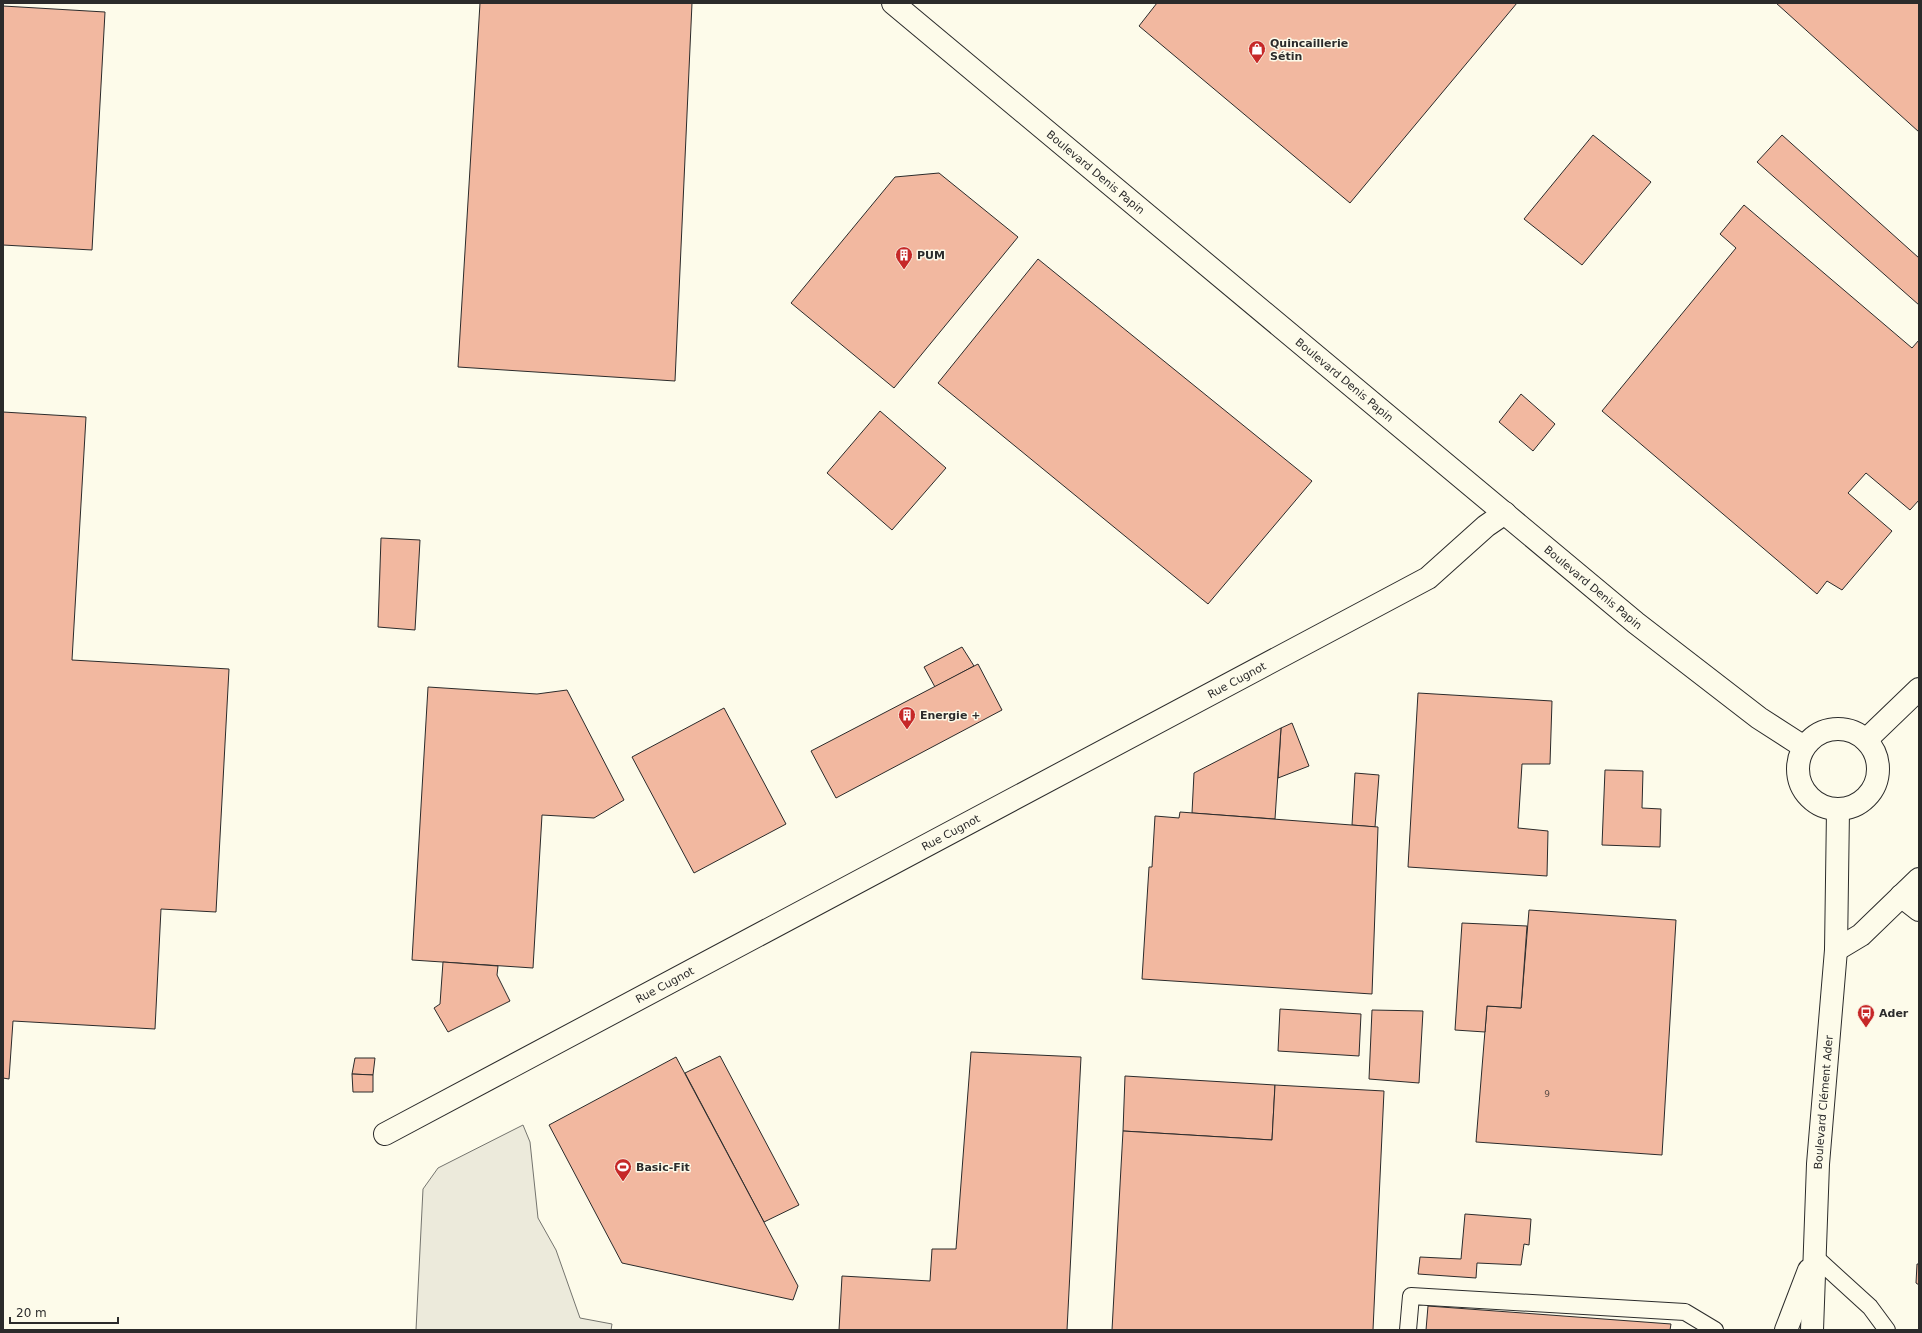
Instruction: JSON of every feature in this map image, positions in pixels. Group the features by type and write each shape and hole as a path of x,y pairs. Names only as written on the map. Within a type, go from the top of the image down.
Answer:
{"street":[{"name":"Boulevard Denis Papin","path":"893,3 1636,623 1759,718 1804,747"},
{"name":"Rue Cugnot","path":"385,1134 1428,578 1486,526 1505,513"},
{"path":"1866,740 1919,689"},
{"path":"1833,729 1845,729 1856,733 1866,740 1874,751 1878,764 1877,778 1872,791 1863,801 1851,807 1838,810 1826,808 1815,802 1806,793 1800,782 1798,771 1799,759 1804,747 1817,735 1833,729"},
{"name":"Boulevard Clément Ader","path":"1812,1330 1818,1164 1836,950 1838,810"},
{"path":"1836,950 1861,935 1919,879"},
{"path":"1901,896 1919,910"},
{"name":"Boulevard Clément Ader","path":"1786,1330 1814,1256"}],"lane":[{"path":"1814,1256 1870,1307 1887,1330"},
{"path":"1408,1330 1411,1296 1685,1312 1715,1330"}],"shaded area":[{"path":"523,1125 530,1142 538,1218 556,1250 580,1318 612,1324 611,1330 416,1330 423,1189 438,1168"}],"building":[{"path":"480,3 692,3 675,381 458,367"},
{"path":"1157,3 1517,3 1350,203 1139,26"},
{"path":"1776,3 1919,3 1919,132"},
{"path":"3,6 105,12 92,250 3,245"},
{"path":"1593,135 1651,182 1582,265 1524,219"},
{"path":"1782,135 1919,258 1919,305 1757,162"},
{"name":"PUM","path":"939,173 1018,237 894,388 791,303 895,177"},
{"path":"1744,205 1912,348 1919,340 1919,500 1910,510 1866,473 1848,493 1892,531 1842,590 1827,581 1817,594 1602,411 1736,248 1720,234"},
{"path":"1038,259 1312,481 1208,604 938,383"},
{"path":"1521,394 1555,424 1533,451 1499,422"},
{"path":"880,411 946,468 892,530 827,473"},
{"path":"3,412 86,417 72,660 229,669 216,912 161,909 155,1029 13,1021 9,1079 3,1078"},
{"path":"381,538 420,540 415,630 378,627"},
{"path":"962,647 974,666 935,687 924,667"},
{"name":"Energie +","path":"978,664 1002,710 836,798 811,751"},
{"path":"428,687 537,694 567,690 624,800 594,818 542,815 533,968 412,960"},
{"path":"1418,693 1552,701 1550,764 1522,764 1518,828 1548,831 1547,876 1408,867"},
{"path":"724,708 786,824 694,873 632,757"},
{"path":"1292,723 1309,766 1278,778 1281,728"},
{"path":"1281,728 1275,819 1192,813 1194,773"},
{"path":"1605,770 1643,771 1642,808 1661,809 1660,847 1602,845"},
{"path":"1355,773 1379,775 1375,827 1352,825"},
{"path":"1180,812 1378,827 1372,994 1142,979 1149,867 1152,867 1155,816 1179,818"},
{"path":"1529,910 1676,920 1662,1155 1476,1142 1487,1006 1521,1008"},
{"path":"1462,923 1527,926 1521,1008 1487,1006 1485,1032 1455,1030"},
{"path":"443,962 498,966 497,975 510,1001 448,1032 434,1008 440,1004"},
{"path":"1280,1009 1361,1014 1359,1056 1278,1051"},
{"path":"1372,1010 1423,1011 1419,1083 1369,1079"},
{"path":"971,1052 1081,1057 1067,1330 839,1330 842,1276 930,1281 932,1249 956,1249"},
{"path":"720,1056 799,1205 764,1222 685,1073"},
{"path":"676,1057 798,1286 793,1300 622,1263 549,1125"},
{"path":"355,1058 375,1058 373,1075 352,1074"},
{"path":"352,1074 373,1075 373,1092 353,1092"},
{"path":"1125,1076 1275,1085 1272,1140 1123,1131"},
{"path":"1275,1085 1384,1091 1373,1330 1112,1330 1123,1131 1272,1140"},
{"path":"1465,1214 1531,1219 1529,1245 1524,1244 1521,1265 1477,1263 1476,1278 1418,1274 1420,1257 1461,1259"},
{"path":"1917,1264 1919,1264 1919,1285 1916,1283"},
{"path":"1428,1306 1671,1324 1670,1330 1426,1330"}],"place":[{"name":"Quincaillerie Sétin","path":"1257,64"},
{"name":"PUM","path":"904,270"},
{"name":"Energie +","path":"907,730"},
{"name":"Ader","path":"1866,1028"},
{"name":"Basic-Fit","path":"623,1182"}]}
